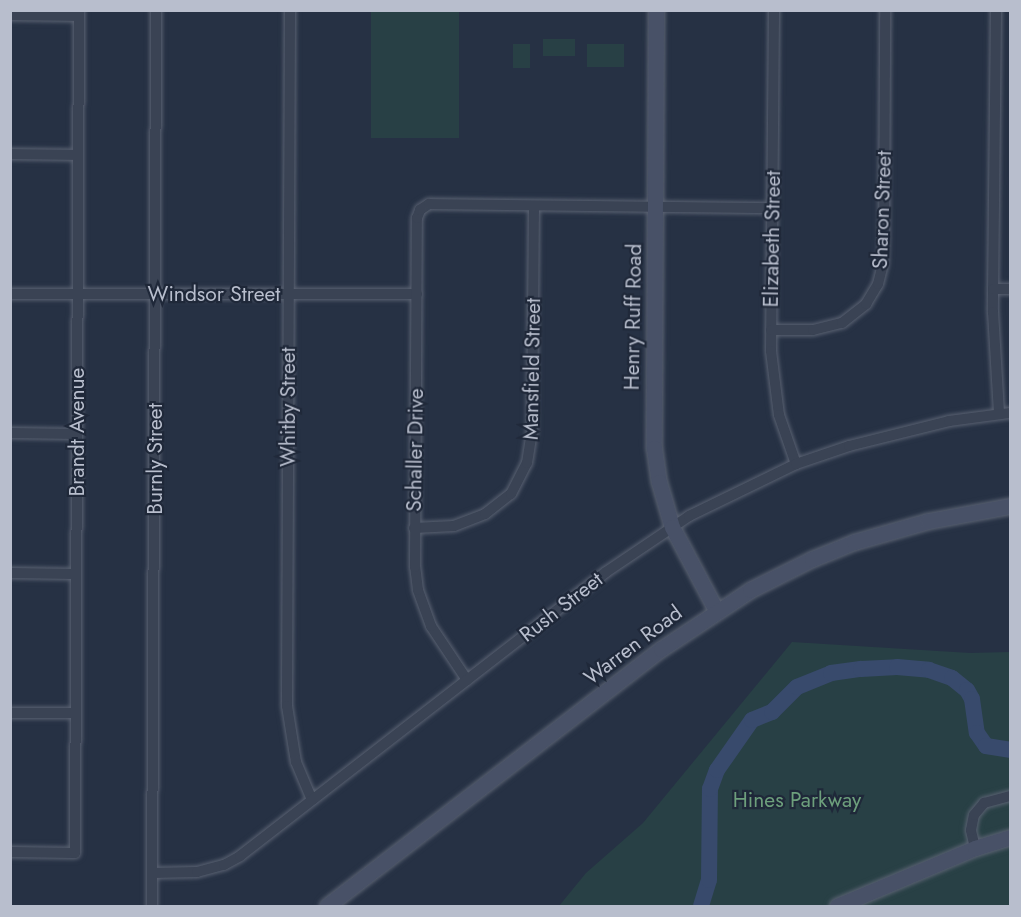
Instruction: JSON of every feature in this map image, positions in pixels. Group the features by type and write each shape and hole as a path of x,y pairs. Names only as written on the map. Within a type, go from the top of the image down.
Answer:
{"street":[{"name":"Burnly Street","path":"152,906 156,10"},
{"name":"Whitby Street","path":"290,10 287,706 296,762 312,800"},
{"name":"Henry Ruff Road","path":"656,10 656,206 652,425 659,482 672,526 716,610"},
{"name":"Elizabeth Street","path":"774,10 771,330 776,398 783,431 796,464"},
{"name":"Sharon Street","path":"771,330 813,330 842,322 866,304 878,284 883,264 884,239 885,10"},
{"path":"996,10 993,289 994,373 999,414"},
{"path":"10,15 79,13"},
{"name":"Brandt Avenue","path":"10,852 75,853 79,13"},
{"path":"10,154 78,155"},
{"name":"Schaller Drive","path":"467,680 439,641 424,609 415,567 417,218 422,208 429,204 534,206"},
{"path":"534,206 772,208"},
{"name":"Mansfield Street","path":"414,528 454,526 485,514 510,494 527,463 532,433 534,206"},
{"path":"993,289 1011,289"},
{"name":"Windsor Street","path":"10,294 417,294"},
{"name":"Rush Street","path":"152,873 197,872 224,865 312,800 606,572 672,526 706,507 796,464 901,431 1011,413"},
{"path":"10,433 77,434"},
{"name":"Warren Road","path":"327,906 661,648 716,610 774,576 854,542 928,521 1011,506"},
{"path":"10,573 76,574"},
{"path":"10,713 75,713"},
{"path":"975,848 971,830 974,815 984,803 1011,796"},
{"path":"837,906 975,848 1011,837"}],"green space":[{"path":"371,11 459,11 459,138 371,138"},
{"path":"543,39 575,39 575,56 543,56"},
{"path":"513,44 530,44 530,68 513,68"},
{"path":"587,44 624,44 624,67 587,67"},
{"name":"Hines Parkway","path":"792,642 970,653 1010,652 1010,906 559,906 586,873 643,823"}],"waterway":[{"path":"701,906 709,880 710,789 717,770 752,720 772,712 797,687 831,673 861,669 897,667 929,670 952,678 967,690 972,699 977,733 986,746 1010,750"}]}
